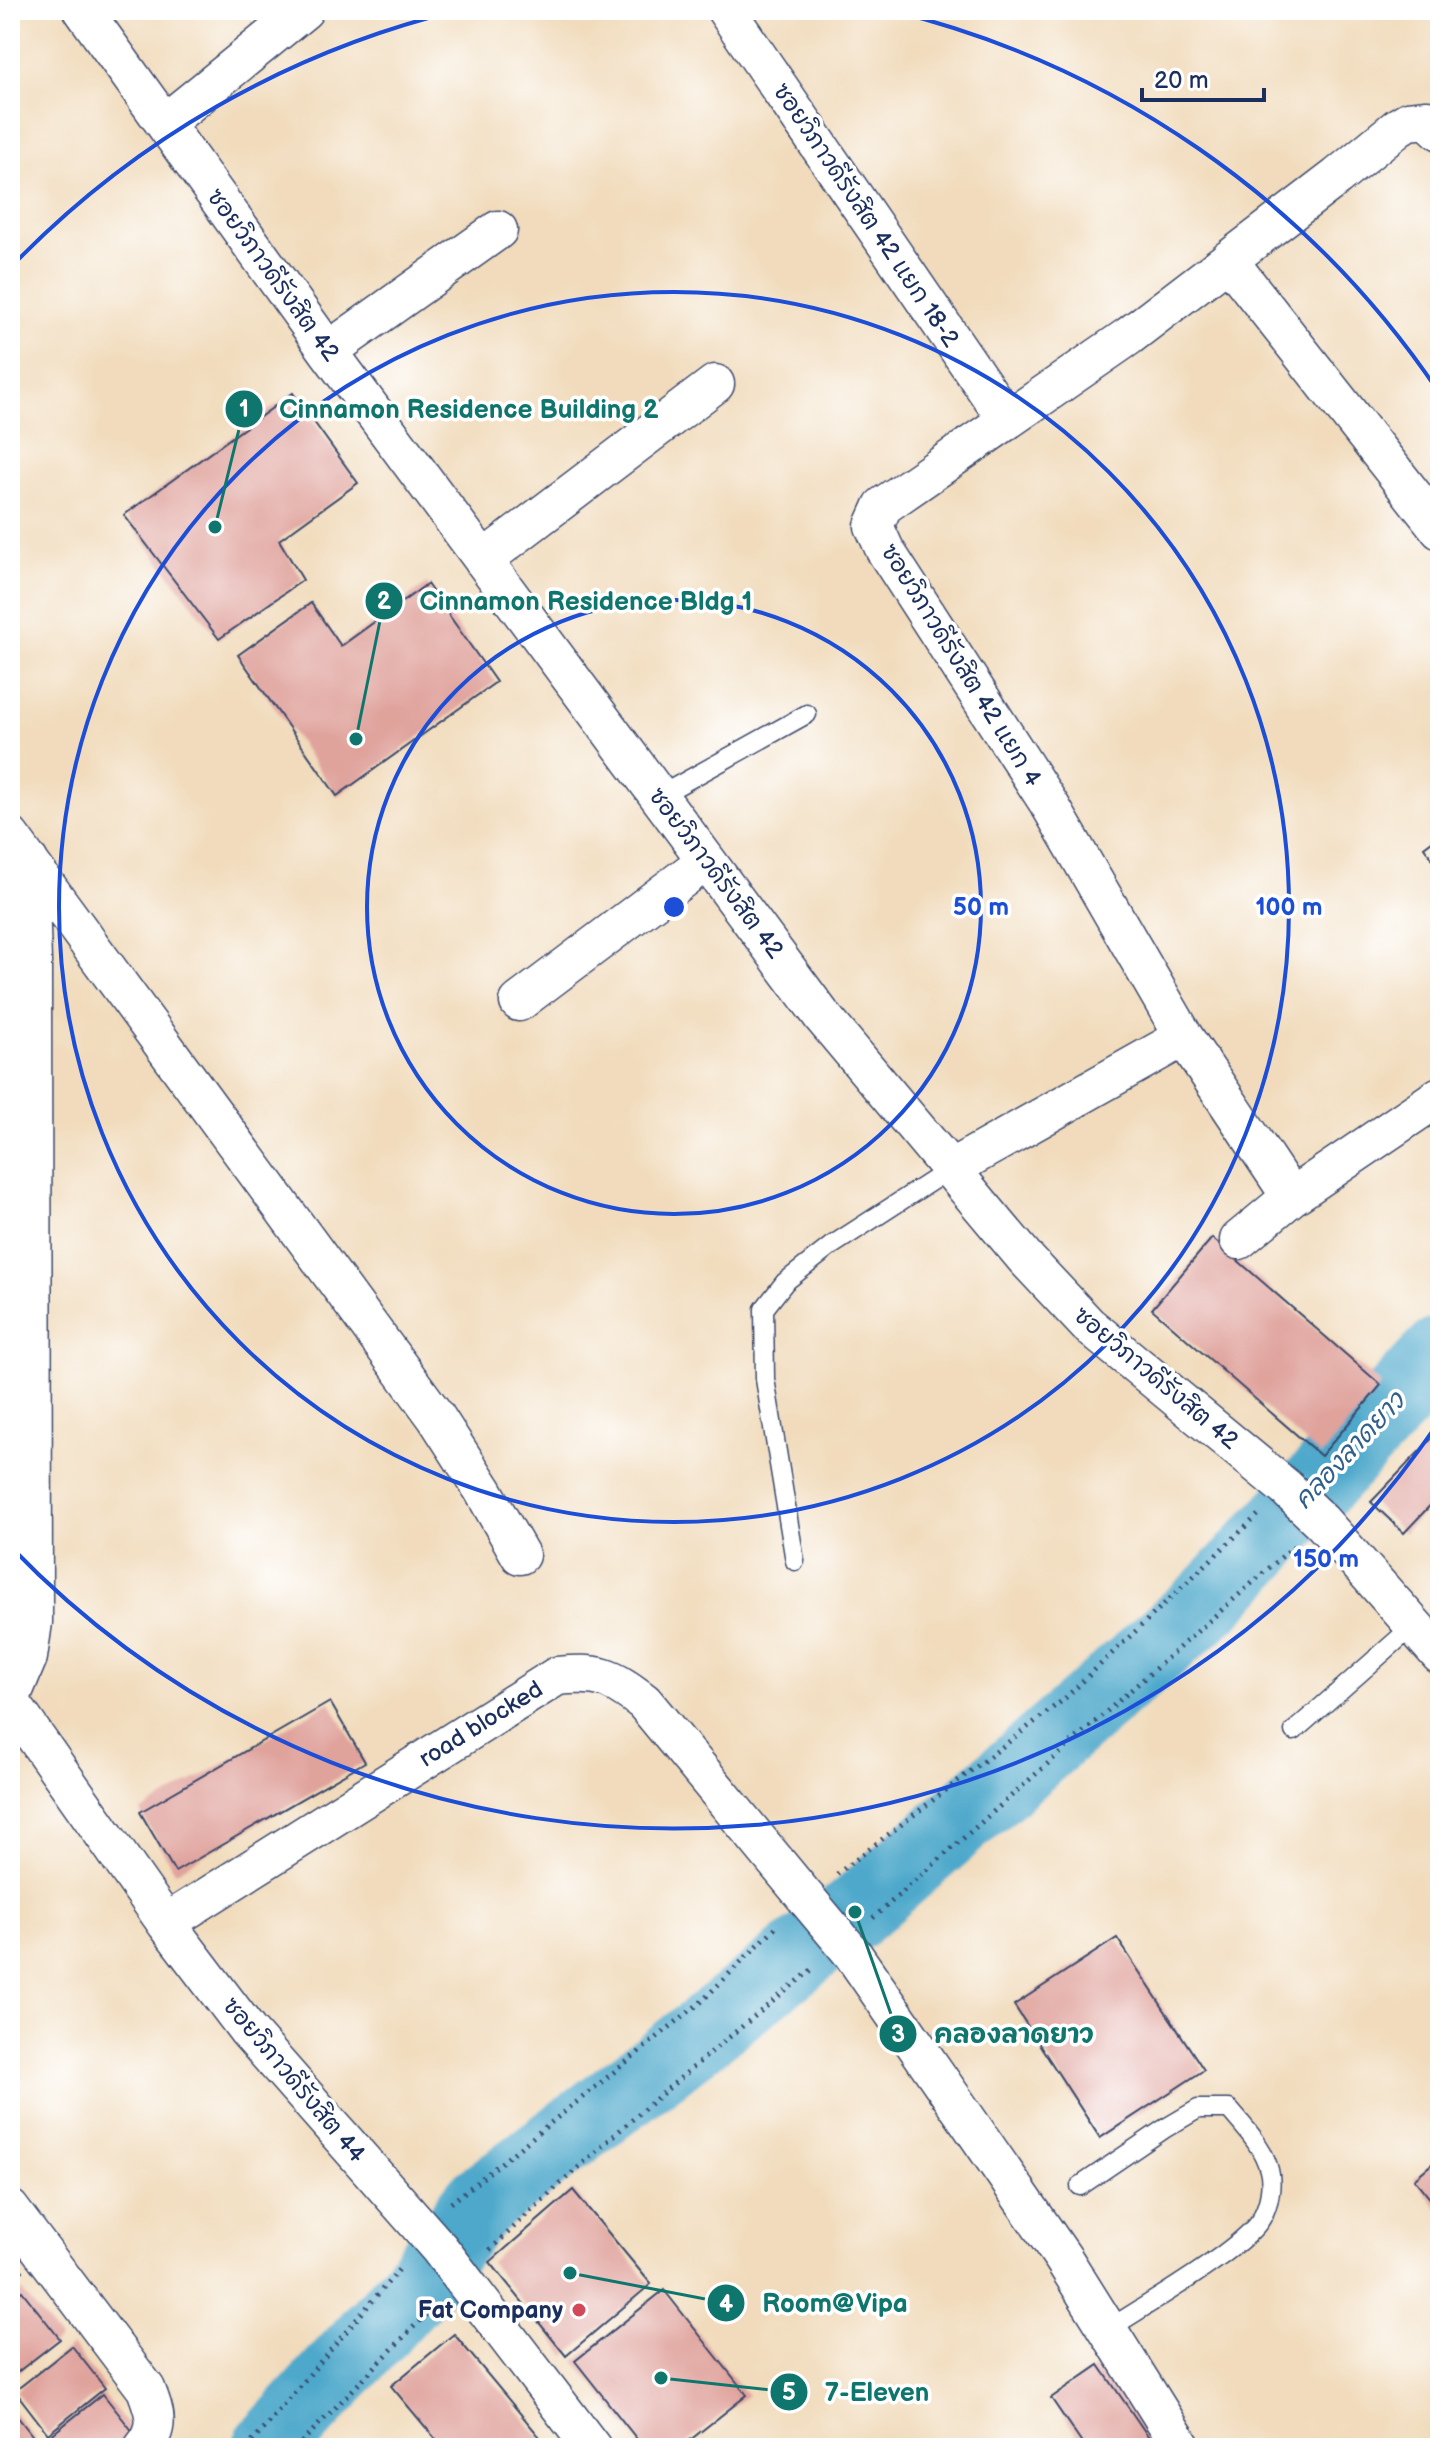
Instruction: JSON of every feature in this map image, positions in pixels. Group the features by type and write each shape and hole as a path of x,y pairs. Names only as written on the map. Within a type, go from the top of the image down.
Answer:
{"street":[{"name":"ซอยวิภาวดีรังสิต 42","path":"83,10 328,351 822,1016 1026,1259 1088,1325 1286,1488 1322,1522 1440,1655"},
{"path":"165,123 304,10"},
{"name":"ซอยวิภาวดีรังสิต 42 แยก 18-2","path":"726,10 1007,420"},
{"name":"ซอยวิภาวดีรังสิต 42 แยก 4","path":"1184,1037 1051,807 885,550 874,526 883,506 1129,336 1398,127 1429,125"},
{"path":"328,351 498,230"},
{"path":"1228,260 1440,530"},
{"path":"483,560 715,384"},
{"path":"19,848 436,1417 520,1555"},
{"path":"10,1701 28,1657 33,1622 32,962 19,848"},
{"path":"519,1002 706,861"},
{"path":"950,1169 1184,1037 1291,1197"},
{"path":"1239,1240 1291,1197 1440,1096"},
{"name":"road blocked","path":"166,1923 557,1676 589,1673 619,1683 644,1702 806,1898 850,1946 1109,2329 1182,2448"},
{"name":"ซอยวิภาวดีรังสิต 44","path":"10,1701 166,1923 248,2031 420,2226 592,2448"},
{"path":"10,2209 146,2389 156,2416 151,2439 143,2448"}],"lane":[{"path":"659,796 807,714"},
{"path":"795,1561 765,1379 764,1309 785,1282 831,1246 950,1169"},
{"path":"1294,1731 1413,1626"},
{"path":"1080,2186 1198,2109 1229,2109 1257,2142 1270,2171 1270,2197 1262,2219 1244,2239 1109,2329"}],"path":[{"path":"420,2226 701,2002 806,1898 1063,1700 1286,1488"},
{"path":"296,2448 459,2274 564,2177 691,2066 850,1946 1322,1522"},
{"path":"247,2448 401,2268"}],"building":[{"path":"293,393 358,483 279,540 303,580 219,639 124,515"},
{"path":"427,584 496,682 337,796 238,655 311,603 341,646"},
{"path":"1440,835 1440,870 1424,847"},
{"path":"1212,1238 1381,1385 1321,1456 1152,1309"},
{"path":"1440,1430 1440,1495 1404,1533 1371,1502"},
{"path":"330,1702 365,1762 175,1872 140,1812"},
{"path":"1117,1938 1204,2070 1100,2138 1014,2005"},
{"path":"1440,2157 1440,2211 1414,2179"},
{"path":"573,2190 651,2284 566,2356 490,2262"},
{"path":"10,2254 23,2271 10,2281"},
{"path":"664,2290 747,2395 680,2448 644,2448 575,2361"},
{"path":"22,2291 60,2339 10,2378 10,2300"},
{"path":"454,2334 549,2448 443,2448 391,2386"},
{"path":"72,2346 105,2388 48,2434 15,2391"},
{"path":"1099,2365 1150,2439 1137,2448 1085,2448 1051,2398"},
{"path":"103,2394 141,2442 134,2448 35,2448"},
{"path":"10,2407 35,2439 24,2448 10,2448"}],"waterway":[{"name":"คลองลาดยาว","path":"269,2448 411,2292 478,2204 667,2061 855,1912 1211,1600 1440,1354"}],"place":[{"name":"Cinnamon Residence Building 2","path":"215,527"},
{"name":"Cinnamon Residence Bldg 1","path":"356,739"},
{"name":"คลองลาดยาว","path":"855,1912"},
{"name":"Room@Vipa","path":"570,2273"},
{"name":"Fat Company","path":"579,2310"},
{"name":"7-Eleven","path":"661,2378"}]}
